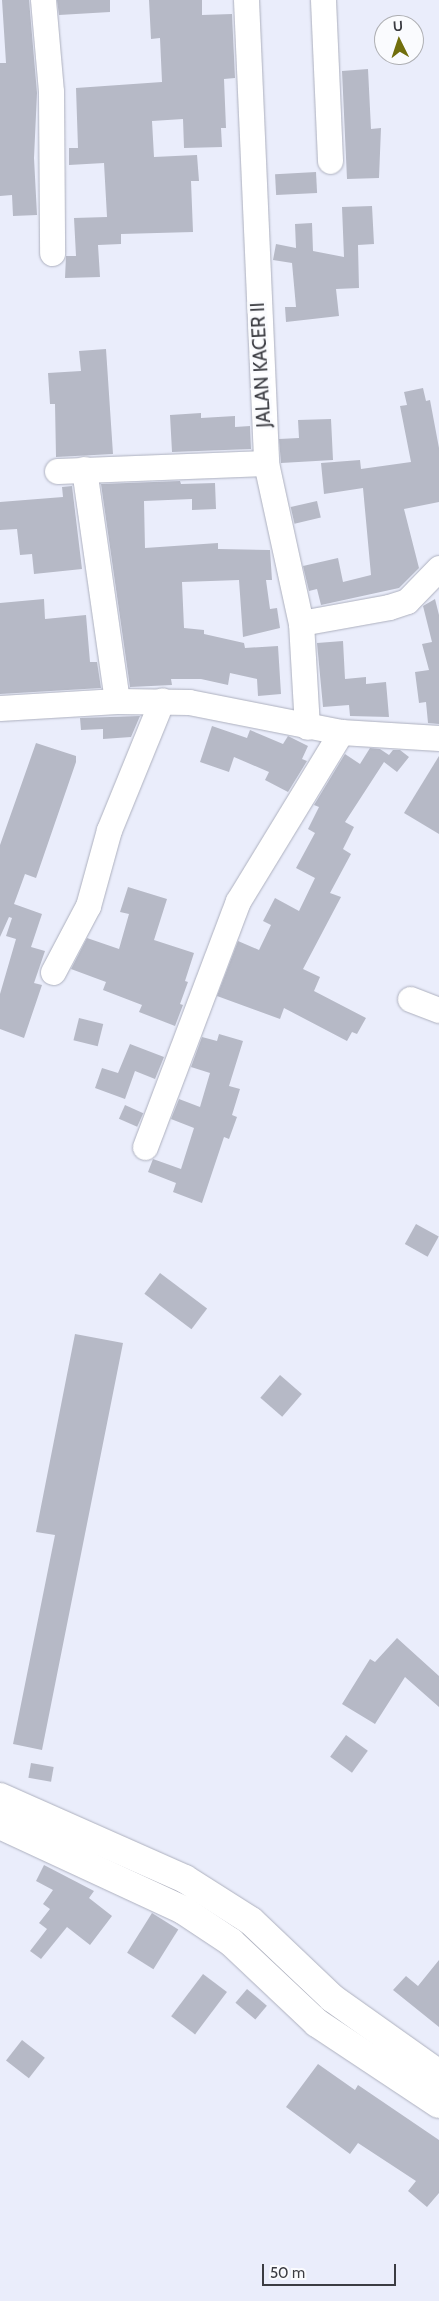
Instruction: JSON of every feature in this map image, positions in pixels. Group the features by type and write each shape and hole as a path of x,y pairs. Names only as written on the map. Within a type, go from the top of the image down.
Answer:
{"highway":[{"path":"0,1797 185,1880 251,1921 332,1998 439,2074"},
{"path":"0,1825 183,1910 231,1942 317,2023 439,2104"}],"street":[{"path":"43,0 52,131 52,253"},
{"name":"JALAN KACER II","path":"246,0 266,463 301,624 306,727"},
{"path":"323,0 330,161"},
{"path":"57,471 266,463"},
{"path":"84,469 117,701"},
{"path":"301,624 389,608 407,601 439,568"},
{"path":"53,972 88,906 109,830 162,700"},
{"path":"0,708 162,700 189,702 306,727 341,732 439,738"},
{"path":"145,1148 238,901 341,732"},
{"path":"410,999 439,1010"}],"building":[{"path":"2,0 29,0 37,93 34,158 37,215 13,216 12,195 0,196 0,63 6,63"},
{"path":"57,0 110,0 110,12 59,15"},
{"path":"149,0 202,0 202,15 232,14 235,78 224,79 226,128 221,128 222,147 184,148 183,119 152,121 154,157 197,155 199,181 191,181 193,232 121,234 121,244 98,245 100,277 65,278 66,256 76,256 74,218 107,217 104,163 69,165 69,148 78,148 76,88 162,82 160,38 151,39"},
{"path":"368,69 371,129 381,128 379,178 347,179 342,71"},
{"path":"316,172 317,193 276,195 275,174"},
{"path":"372,206 374,244 358,245 359,288 336,289 339,316 286,322 285,307 296,307 292,263 273,260 276,244 296,248 295,224 312,223 313,251 344,257 342,207"},
{"path":"106,349 113,454 56,457 55,404 50,404 48,373 81,371 79,351"},
{"path":"423,388 426,401 430,400 439,448 439,502 404,509 419,568 399,588 321,605 317,589 309,591 303,566 338,558 343,582 371,575 363,488 324,494 321,463 360,460 361,469 411,462 400,406 407,405 404,392"},
{"path":"201,413 201,418 235,416 235,427 250,426 251,449 172,452 170,415"},
{"path":"331,419 333,460 281,463 279,439 299,438 298,420"},
{"path":"180,481 181,484 215,483 216,509 192,510 192,499 144,501 145,548 218,543 218,549 270,550 272,580 266,580 270,609 277,608 280,628 243,637 239,580 182,582 184,628 204,630 204,634 244,643 245,648 278,646 281,694 258,696 257,679 230,673 228,685 201,679 171,679 172,685 130,687 101,484"},
{"path":"72,486 82,569 34,574 32,554 20,555 17,529 0,530 0,502 63,497 62,487"},
{"path":"317,501 321,518 295,524 291,507"},
{"path":"44,599 45,619 86,615 90,662 97,662 101,688 0,694 0,603"},
{"path":"435,599 439,615 439,724 428,723 426,702 419,703 415,672 429,670 422,644 432,642 423,606"},
{"path":"343,641 345,679 366,677 366,684 386,682 389,717 350,716 349,705 323,707 317,643"},
{"path":"140,716 131,737 103,739 103,729 81,730 80,718"},
{"path":"212,726 247,738 250,730 283,744 288,736 308,746 302,759 307,761 288,792 265,780 269,772 234,757 229,772 200,762"},
{"path":"36,743 76,756 76,762 36,878 25,874 14,904 42,914 31,947 45,951 34,983 42,985 24,1038 0,1029 0,994 16,939 6,936 12,918 9,917 0,937 0,845"},
{"path":"370,748 380,749 389,755 393,750 400,750 409,757 397,772 384,762 345,822 354,827 343,849 351,854 330,893 341,897 303,969 320,977 314,991 366,1018 357,1034 352,1032 347,1041 284,1008 280,1019 217,996 238,941 259,950 271,925 263,921 275,898 299,911 315,878 296,868 315,833 308,829 319,807 314,805 345,754 360,764"},
{"path":"439,756 439,834 404,813"},
{"path":"128,887 167,899 154,940 194,953 185,981 188,982 180,1004 183,1005 175,1026 139,1012 142,1005 103,990 106,982 71,969 87,938 119,949 129,914 120,912"},
{"path":"79,1018 103,1024 98,1046 73,1040"},
{"path":"219,1034 243,1041 229,1086 240,1089 232,1115 237,1117 229,1139 224,1137 202,1203 173,1192 176,1183 148,1172 153,1159 181,1169 194,1128 171,1119 179,1099 200,1107 210,1073 191,1067 202,1037 217,1041"},
{"path":"130,1044 164,1057 155,1079 135,1071 125,1099 95,1088 102,1068 118,1073"},
{"path":"125,1105 143,1113 137,1127 119,1119"},
{"path":"416,1224 439,1237 428,1257 405,1244"},
{"path":"160,1273 207,1309 191,1329 144,1294"},
{"path":"75,1334 123,1343 42,1750 13,1744 55,1535 36,1532"},
{"path":"280,1375 302,1394 282,1417 260,1398"},
{"path":"397,1638 439,1676 439,1707 405,1677 375,1724 342,1704 370,1659 375,1662"},
{"path":"346,1735 368,1751 352,1773 330,1757"},
{"path":"31,1763 54,1767 51,1782 28,1778"},
{"path":"44,1865 94,1891 89,1898 112,1916 90,1945 67,1927 41,1959 30,1951 47,1929 39,1923 50,1909 43,1904 53,1890 36,1881"},
{"path":"152,1913 178,1929 153,1969 127,1953"},
{"path":"439,1960 439,2027 393,1990 406,1976 418,1986"},
{"path":"203,1974 227,1992 195,2034 171,2016"},
{"path":"247,1989 267,2006 255,2020 235,2003"},
{"path":"22,2040 45,2058 29,2078 6,2060"},
{"path":"318,2064 355,2090 358,2085 439,2140 439,2193 427,2207 408,2191 416,2181 358,2143 350,2154 286,2107"}]}
